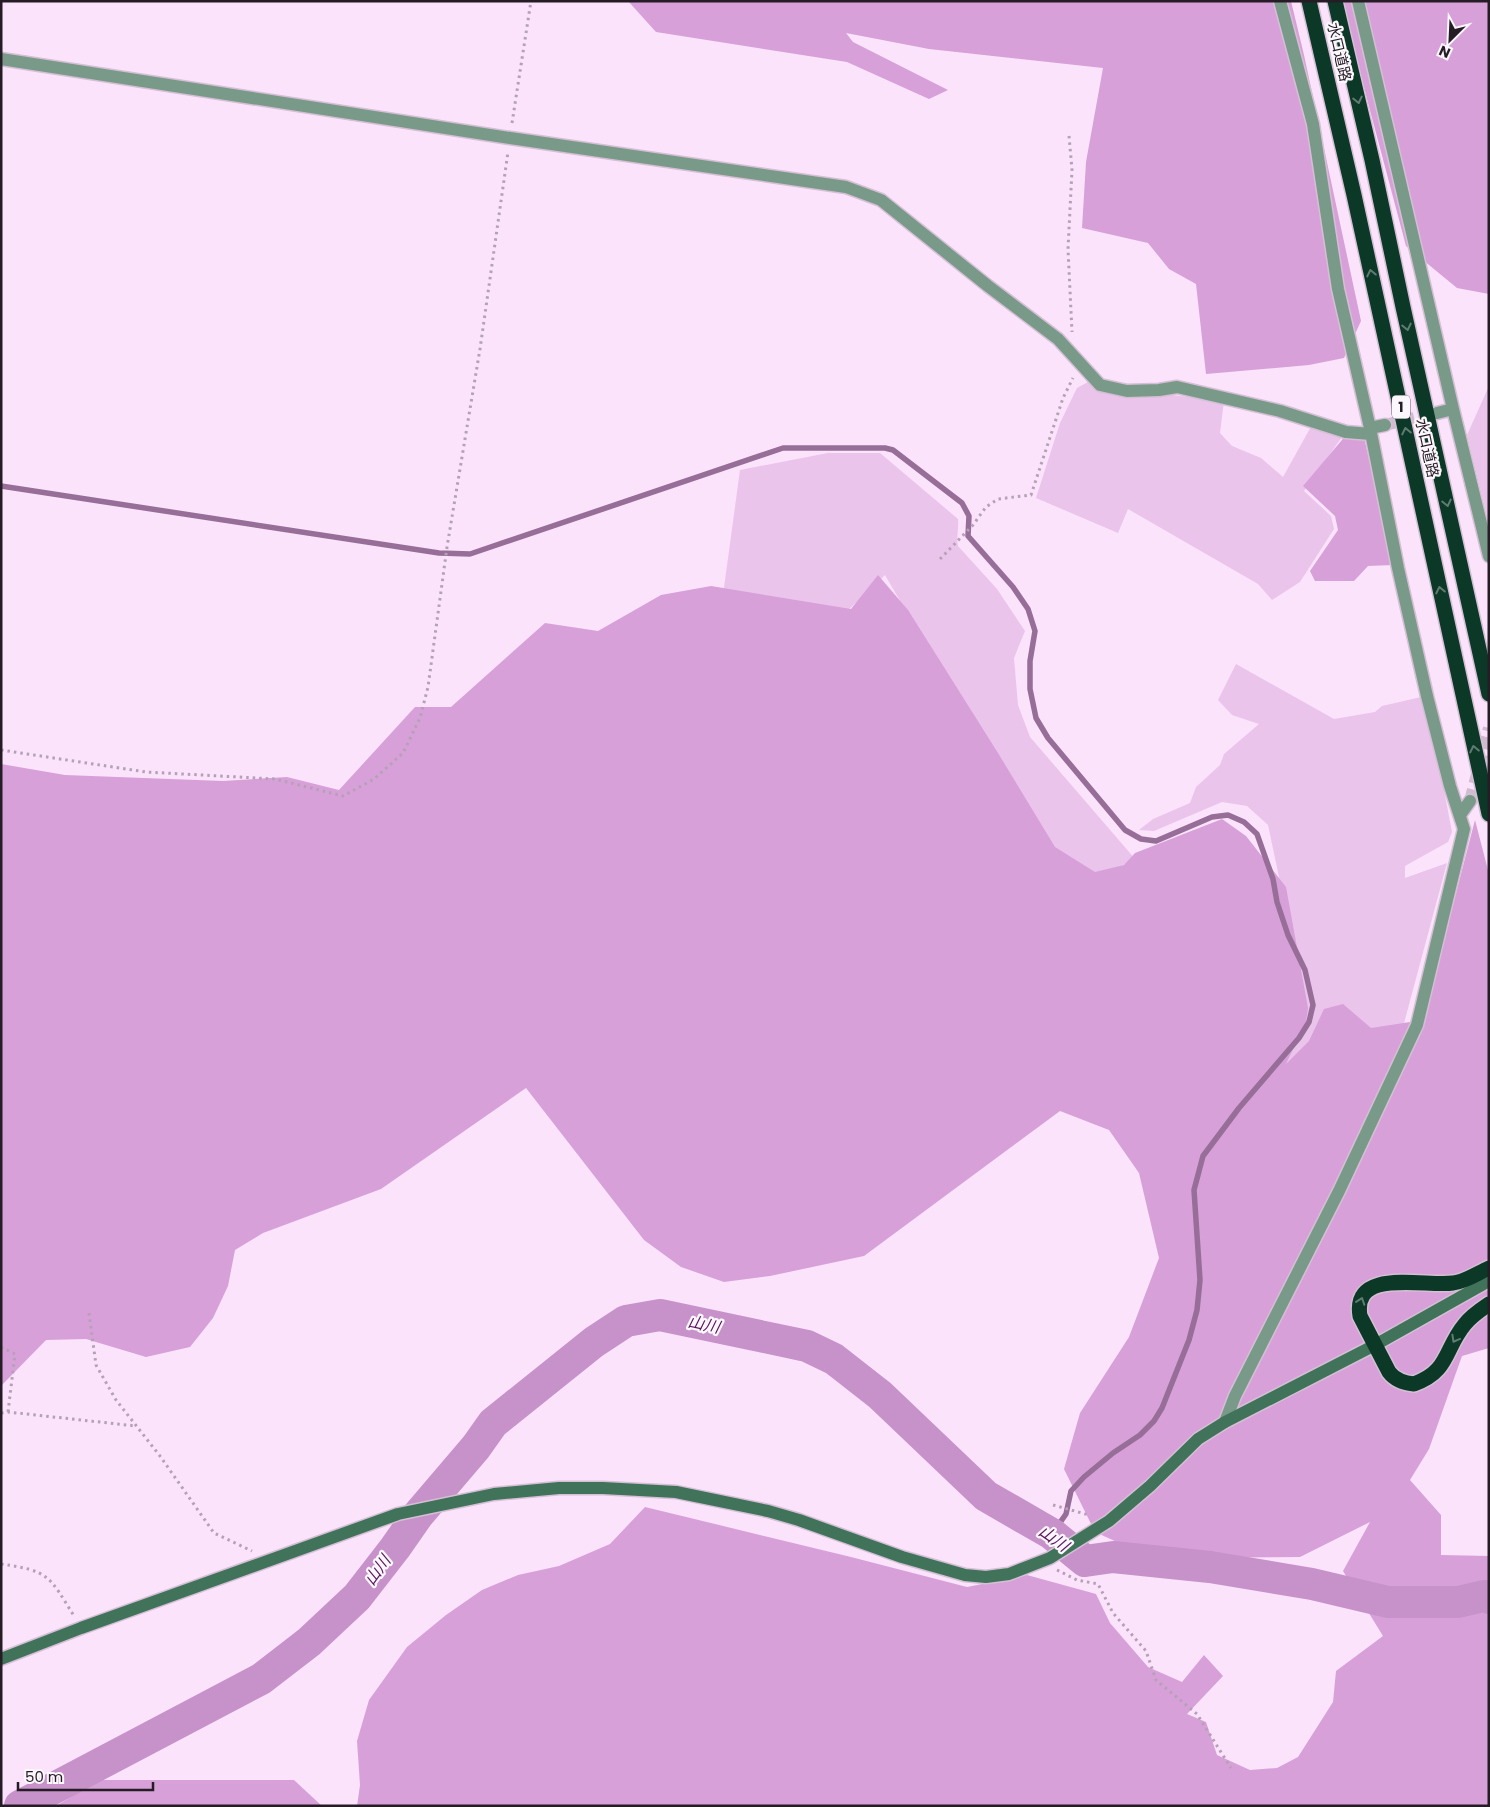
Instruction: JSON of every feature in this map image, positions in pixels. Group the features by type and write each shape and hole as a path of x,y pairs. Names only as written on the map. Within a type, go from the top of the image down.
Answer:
{"highway":[{"name":"水口道路","path":"1309,1 1354,195 1489,814"},
{"name":"水口道路","path":"1335,1 1372,160 1489,694"},
{"path":"1489,1268 1456,1283 1388,1283 1367,1289 1361,1297 1358,1306 1360,1316 1393,1378 1408,1384 1414,1384 1436,1372 1443,1364 1465,1323 1489,1304"}],"street":[{"path":"1225,1422 1235,1396 1339,1191 1417,1024 1464,829 1450,786 1427,696 1398,568 1371,431 1338,290 1312,124 1280,1"},
{"path":"1358,1 1452,409 1489,556"},
{"path":"1,58 510,138 846,187 881,200 1058,340 1100,384 1127,391 1159,390 1177,387 1280,411 1346,432 1371,431 1385,424"},
{"path":"1438,413 1452,409"},
{"path":"1460,815 1470,801"},
{"path":"1,1659 81,1628 398,1514 494,1494 559,1488 603,1488 676,1492 784,1515 912,1560 965,1575 986,1577 1009,1574 1047,1559 1082,1540 1109,1521 1143,1492 1198,1439 1225,1422 1375,1345 1489,1281"}],"path":[{"path":"1,750 146,772 275,779 343,796 374,779 403,753 420,718 430,678 446,560 446,547 480,349 531,1"},
{"path":"940,559 958,542 986,507 998,499 1030,495 1063,398 1074,376 1077,359 1072,335 1068,249 1072,170 1069,136"},
{"path":"88,1313 96,1365 116,1400 160,1456 214,1533 230,1542 274,1559"},
{"path":"1,1347 16,1354 8,1412"},
{"path":"1,1413 8,1412 137,1426"},
{"path":"1053,1505 1081,1513"},
{"path":"1047,1559 1056,1570 1077,1580 1098,1584 1113,1613 1146,1651 1156,1680 1197,1714 1231,1768"},
{"path":"1,1564 27,1568 42,1573 53,1582 81,1628"}],"shaded area":[{"path":"628,1 1291,1 1361,321 1344,358 1309,365 1206,374 1196,284 1169,269 1148,243 1082,228 1086,162 1103,68 929,49 846,33 853,42 948,90 929,99 847,62 656,32"},
{"path":"1341,1 1489,1 1489,294 1457,288 1406,246"},
{"path":"1088,382 1122,395 1172,395 1224,401 1220,433 1232,446 1261,458 1283,477 1313,423 1344,434 1304,491 1331,516 1334,529 1300,582 1272,600 1258,584 1128,509 1118,533 1036,498 1060,423 1077,388"},
{"path":"1489,386 1489,524 1467,435"},
{"path":"1347,434 1364,437 1393,565 1368,566 1354,581 1315,581 1310,571 1338,530 1335,516 1303,486"},
{"path":"828,453 880,453 958,519 958,546 997,589 1025,631 1014,658 1018,705 1030,737 1136,860 1093,877 1052,853 993,760 885,575 843,615 723,595 740,470"},
{"path":"878,575 908,610 1055,847 1095,872 1124,865 1135,853 1222,819 1246,836 1286,887 1308,1008 1306,1022 1286,1064 1309,1041 1324,1009 1343,1004 1371,1028 1423,1020 1475,820 1489,874 1489,1348 1462,1356 1429,1449 1410,1480 1441,1515 1441,1555 1489,1556 1489,1806 357,1806 360,1785 357,1741 369,1700 407,1647 446,1615 482,1590 518,1575 559,1566 610,1544 645,1507 967,1587 1027,1575 1096,1594 1110,1623 1148,1667 1182,1682 1204,1655 1223,1676 1187,1714 1206,1722 1217,1755 1250,1770 1277,1768 1298,1757 1333,1702 1336,1671 1383,1636 1343,1571 1370,1522 1300,1557 1152,1558 1095,1532 1064,1469 1080,1413 1129,1337 1159,1258 1139,1173 1109,1130 1060,1111 864,1256 770,1276 724,1282 681,1267 644,1240 526,1088 381,1189 263,1233 235,1250 228,1286 213,1318 190,1347 146,1357 86,1339 46,1340 1,1386 1,764 65,775 223,781 287,777 339,790 415,707 451,707 545,623 598,631 661,595 711,586 851,609"},
{"path":"1236,664 1334,719 1375,712 1382,706 1421,697 1429,711 1452,832 1448,842 1405,866 1405,878 1447,863 1403,1027 1313,1042 1283,1069 1289,924 1268,825 1247,806 1222,802 1154,831 1139,830 1153,819 1190,803 1196,787 1220,765 1224,754 1259,724 1232,715 1218,700"},
{"path":"99,1780 294,1780 322,1806 56,1806"}],"waterway":[{"path":"1,486 439,553 470,554 783,448 885,448 893,450 962,503 969,516 968,536 1013,587 1028,609 1035,631 1030,661 1030,689 1036,718 1048,738 1125,830 1141,839 1156,841 1212,817 1228,815 1244,822 1257,834 1273,879 1277,902 1288,935 1305,970 1313,1005 1309,1022 1299,1038 1239,1108 1203,1156 1194,1190 1200,1280 1197,1310 1189,1340 1162,1408 1154,1421 1140,1435 1113,1453 1084,1477 1071,1491 1066,1514 1052,1534"},
{"name":"山川","path":"20,1806 261,1679 309,1642 357,1597 418,1515 476,1447 493,1423 594,1342 626,1321 660,1315 807,1346 834,1359 880,1395 986,1496 1052,1534 1085,1561 1113,1557 1210,1567 1312,1584 1388,1602 1458,1602 1484,1596 1489,1598"}],"tunnel":[{"path":"1385,425 1435,413"},
{"path":"1470,801 1489,728"}]}
